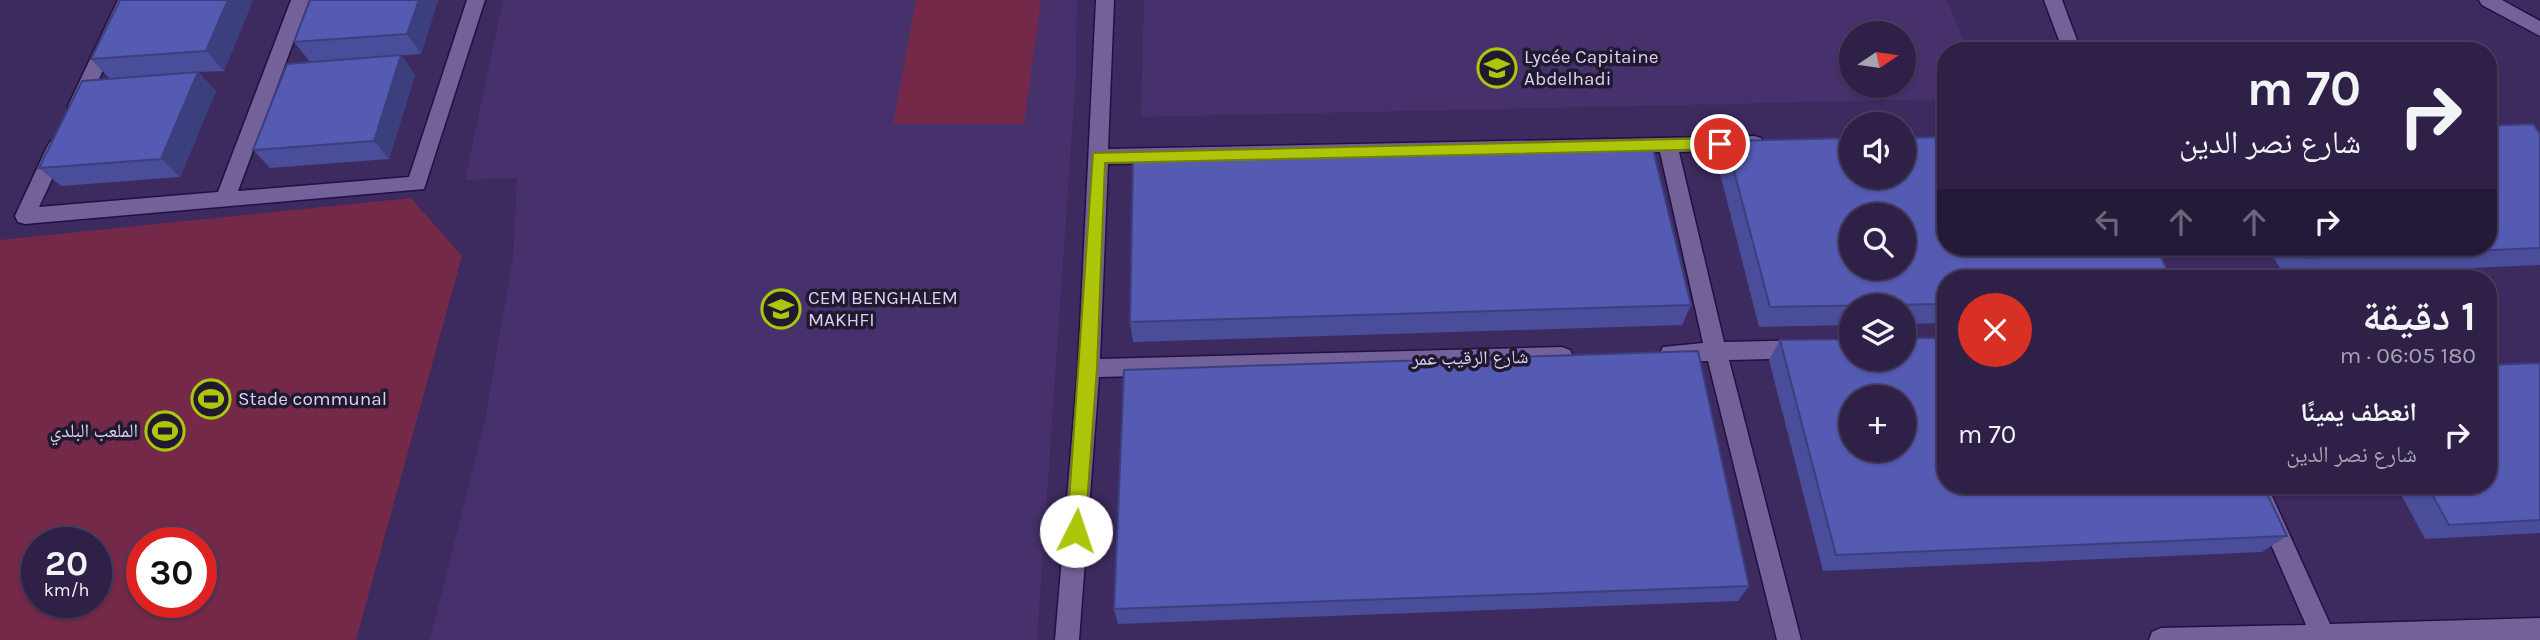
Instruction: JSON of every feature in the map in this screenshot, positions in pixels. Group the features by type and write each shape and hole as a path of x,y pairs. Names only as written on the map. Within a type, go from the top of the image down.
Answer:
{"street":[{"path":"127,0 25,216 417,184 476,0"},
{"path":"225,200 300,0"},
{"path":"1067,640 1088,368 1105,0"},
{"path":"2053,0 2069,42"},
{"path":"2488,0 2540,29"},
{"path":"1098,157 1773,142"},
{"path":"1668,145 1716,352 1789,640"},
{"path":"1646,354 1839,348"},
{"name":"شارع الرقيب عمر","path":"1088,368 1577,355"},
{"path":"2260,494 2324,637"},
{"path":"2161,640 2540,630"}],"shaded area":[{"name":"CEM BENGHALEM MAKHFI","path":"503,0 1077,0 1076,74 1037,640 430,640 484,425 513,258 517,178 465,180"},
{"path":"916,0 1041,0 1024,124 893,124"},
{"name":"Lycée Capitaine Abdelhadi","path":"1144,0 1947,0 1964,42 1937,42 1937,99 1141,117"},
{"name":"Stade communal","path":"411,198 462,256 356,640 0,640 0,240"}],"building":[{"path":"120,0 228,0 206,51 91,59"},
{"path":"310,0 419,0 407,34 294,42"},
{"path":"401,55 374,141 253,150 287,64"},
{"path":"198,72 161,159 39,168 82,81"},
{"path":"2533,124 2540,134 2540,248 2497,250 2497,126"},
{"path":"1937,137 1937,256 2160,256 2167,270 1937,270 1937,304 1916,305 1916,294 1839,294 1839,306 1770,307 1726,141 1839,138 1839,189 1916,189 1916,138"},
{"path":"1652,145 1691,305 1130,322 1133,160"},
{"path":"2302,256 2350,256 2303,258"},
{"path":"1916,338 1937,338 1937,494 2267,494 2287,536 1836,555 1780,340 1839,339 1839,371 1916,371"},
{"path":"1698,351 1749,586 1114,609 1124,370"},
{"path":"2540,363 2540,520 2449,525 2432,494 2497,494 2497,365"}],"place":[{"name":"Lycée Capitaine Abdelhadi","path":"1497,68"},
{"name":"CEM BENGHALEM MAKHFI","path":"781,309"},
{"name":"Stade communal","path":"211,399"},
{"name":"الملعب البلدي","path":"165,431"}],"route":[{"path":"1076,531 1088,368 1098,157 1720,144"}]}
